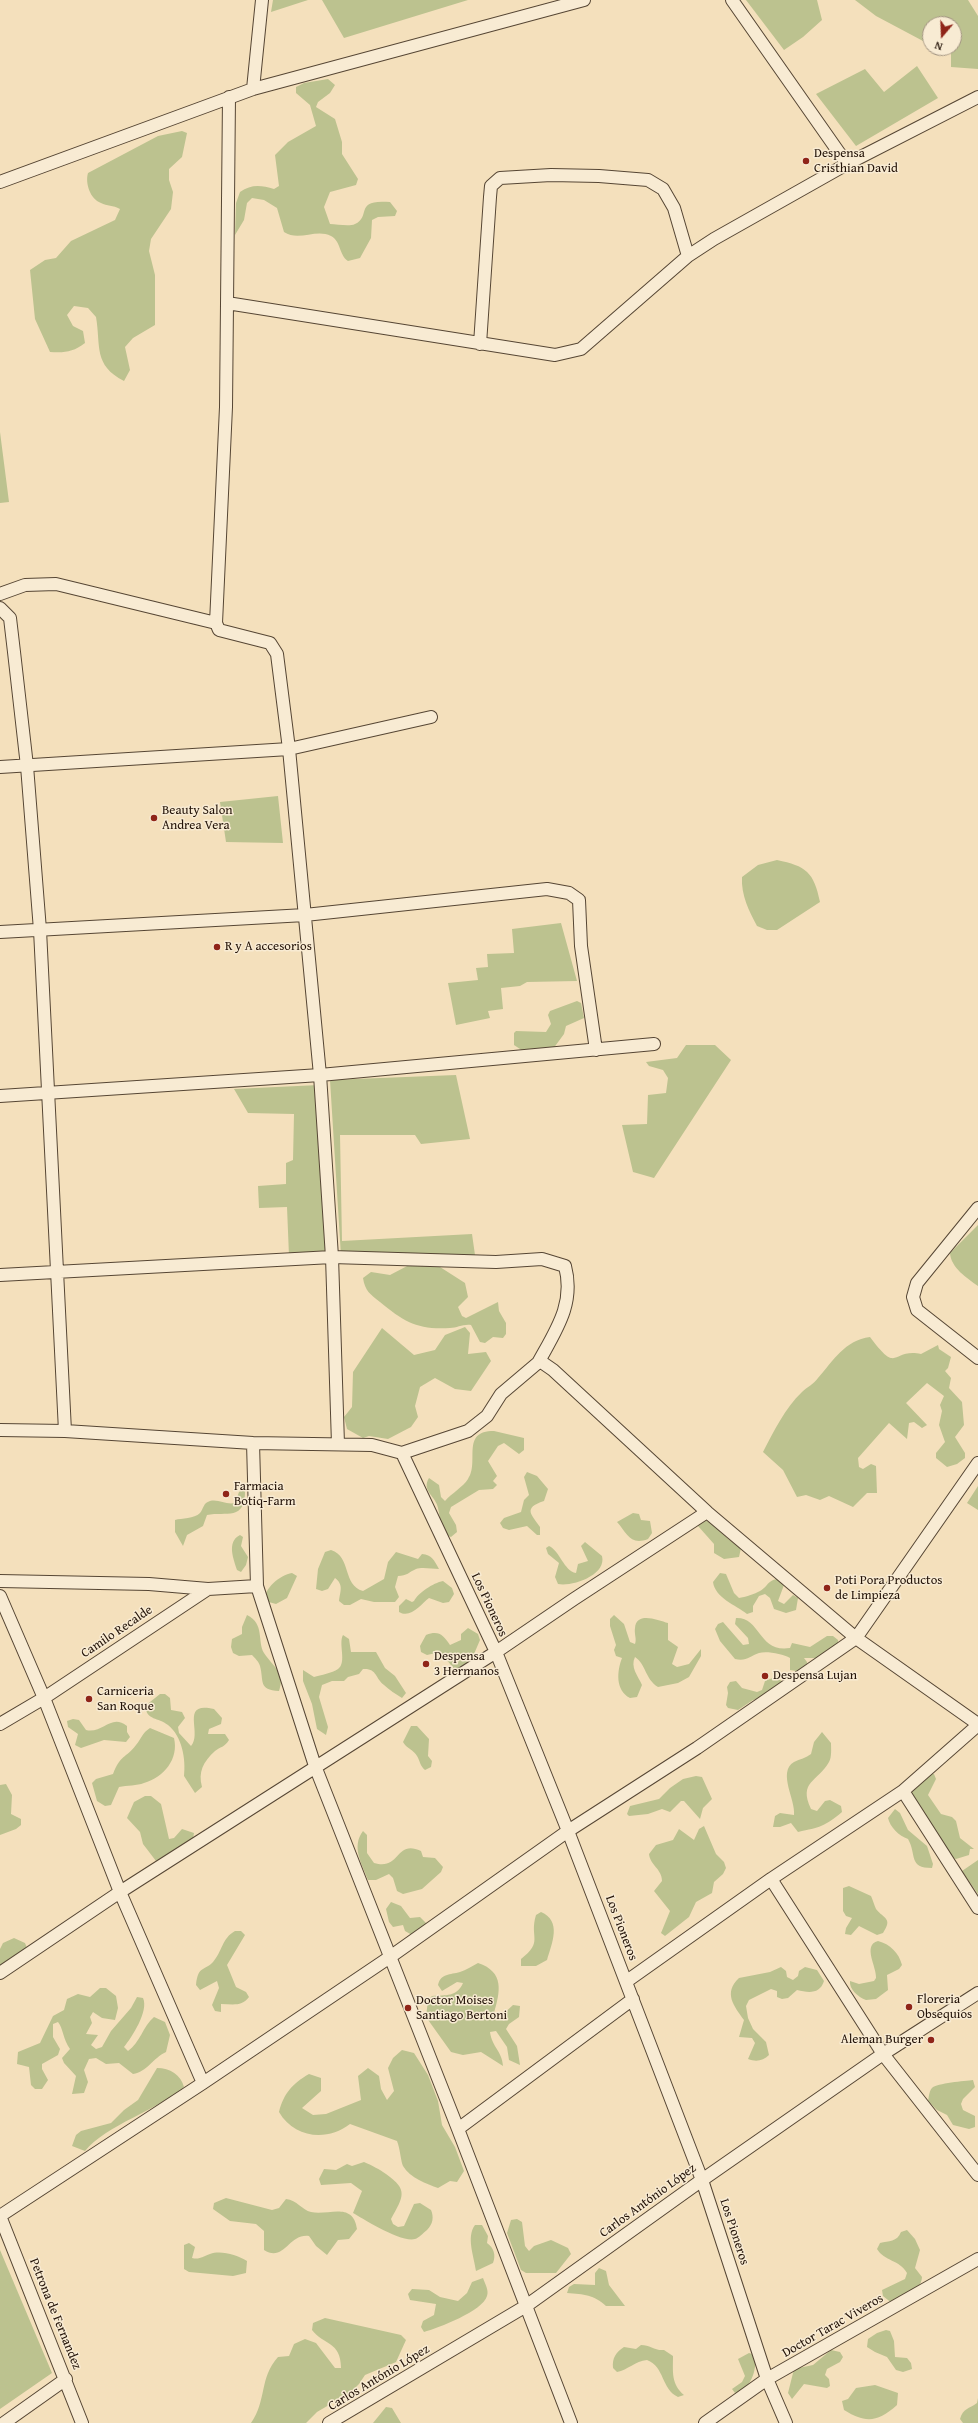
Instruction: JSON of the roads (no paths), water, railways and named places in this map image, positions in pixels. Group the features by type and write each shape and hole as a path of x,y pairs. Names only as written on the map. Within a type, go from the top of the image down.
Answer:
{"street":[{"path":"253,89 262,0"},
{"path":"0,182 253,89 584,0"},
{"path":"732,0 847,164"},
{"path":"229,97 226,407 216,623 219,630 227,634 270,643 277,654 289,749 320,1075 332,1257 338,1444"},
{"path":"227,303 555,355 581,349 688,256 847,164 978,97"},
{"path":"480,344 491,186 500,178 551,175 600,176 648,180 663,189 674,208 688,256"},
{"path":"0,594 25,585 56,584 216,623"},
{"path":"0,608 10,618 27,766 40,930 50,1092 65,1432"},
{"path":"0,768 289,749 431,717"},
{"path":"0,932 305,915 547,889 569,893 579,900 581,946 596,1050"},
{"path":"0,1096 320,1075 654,1044"},
{"path":"978,1208 916,1283 914,1297 918,1310 978,1358"},
{"path":"0,1275 57,1274 332,1257 496,1262 542,1259 565,1266 570,1283 568,1298 557,1327 538,1363 501,1394 487,1416 468,1431 402,1454 372,1445 253,1443 65,1432 0,1430"},
{"path":"538,1363 540,1361 553,1370 707,1512 856,1638 978,1725 903,1791 771,1879 627,1981"},
{"path":"253,1443 257,1586 315,1766 458,2129 571,2423"},
{"name":"Los Pioneros","path":"402,1454 496,1652 568,1831 627,1981 702,2180 767,2379 786,2423"},
{"path":"0,2216 203,2083 390,1957 568,1831 697,1748 856,1638 978,1463"},
{"path":"0,1973 120,1892 315,1766 496,1652 707,1512"},
{"path":"0,1581 149,1584 208,1589 257,1586"},
{"name":"Camilo Recalde","path":"0,1724 44,1698 208,1589"},
{"path":"0,1596 44,1698 120,1892 203,2083"},
{"path":"903,1791 978,1908"},
{"path":"771,1879 883,2054 978,2175"},
{"name":"Carlos António López","path":"330,2423 526,2306 702,2180 883,2054 978,1993"},
{"path":"458,2129 633,1999"},
{"name":"Petrona de Fernandez","path":"0,2216 66,2379 82,2423"},
{"name":"Doctor Tarac Viveros","path":"705,2423 767,2379 978,2259"},
{"path":"4,2423 66,2379"}],"place":[{"name":"Despensa Cristhian David","path":"806,161"},
{"name":"Beauty Salon Andrea Vera","path":"154,818"},
{"name":"R y A accesorios","path":"217,947"},
{"name":"Farmacia Botiq-Farm","path":"226,1494"},
{"name":"Poti Pora Productos de Limpieza","path":"827,1588"},
{"name":"Despensa 3 Hermanos","path":"426,1664"},
{"name":"Despensa Lujan","path":"765,1676"},
{"name":"Carniceria San Roque","path":"89,1699"},
{"name":"Floreria Obsequios","path":"909,2007"},
{"name":"Doctor Moises Santiago Bertoni","path":"408,2008"},
{"name":"Aleman Burger","path":"931,2040"}]}
